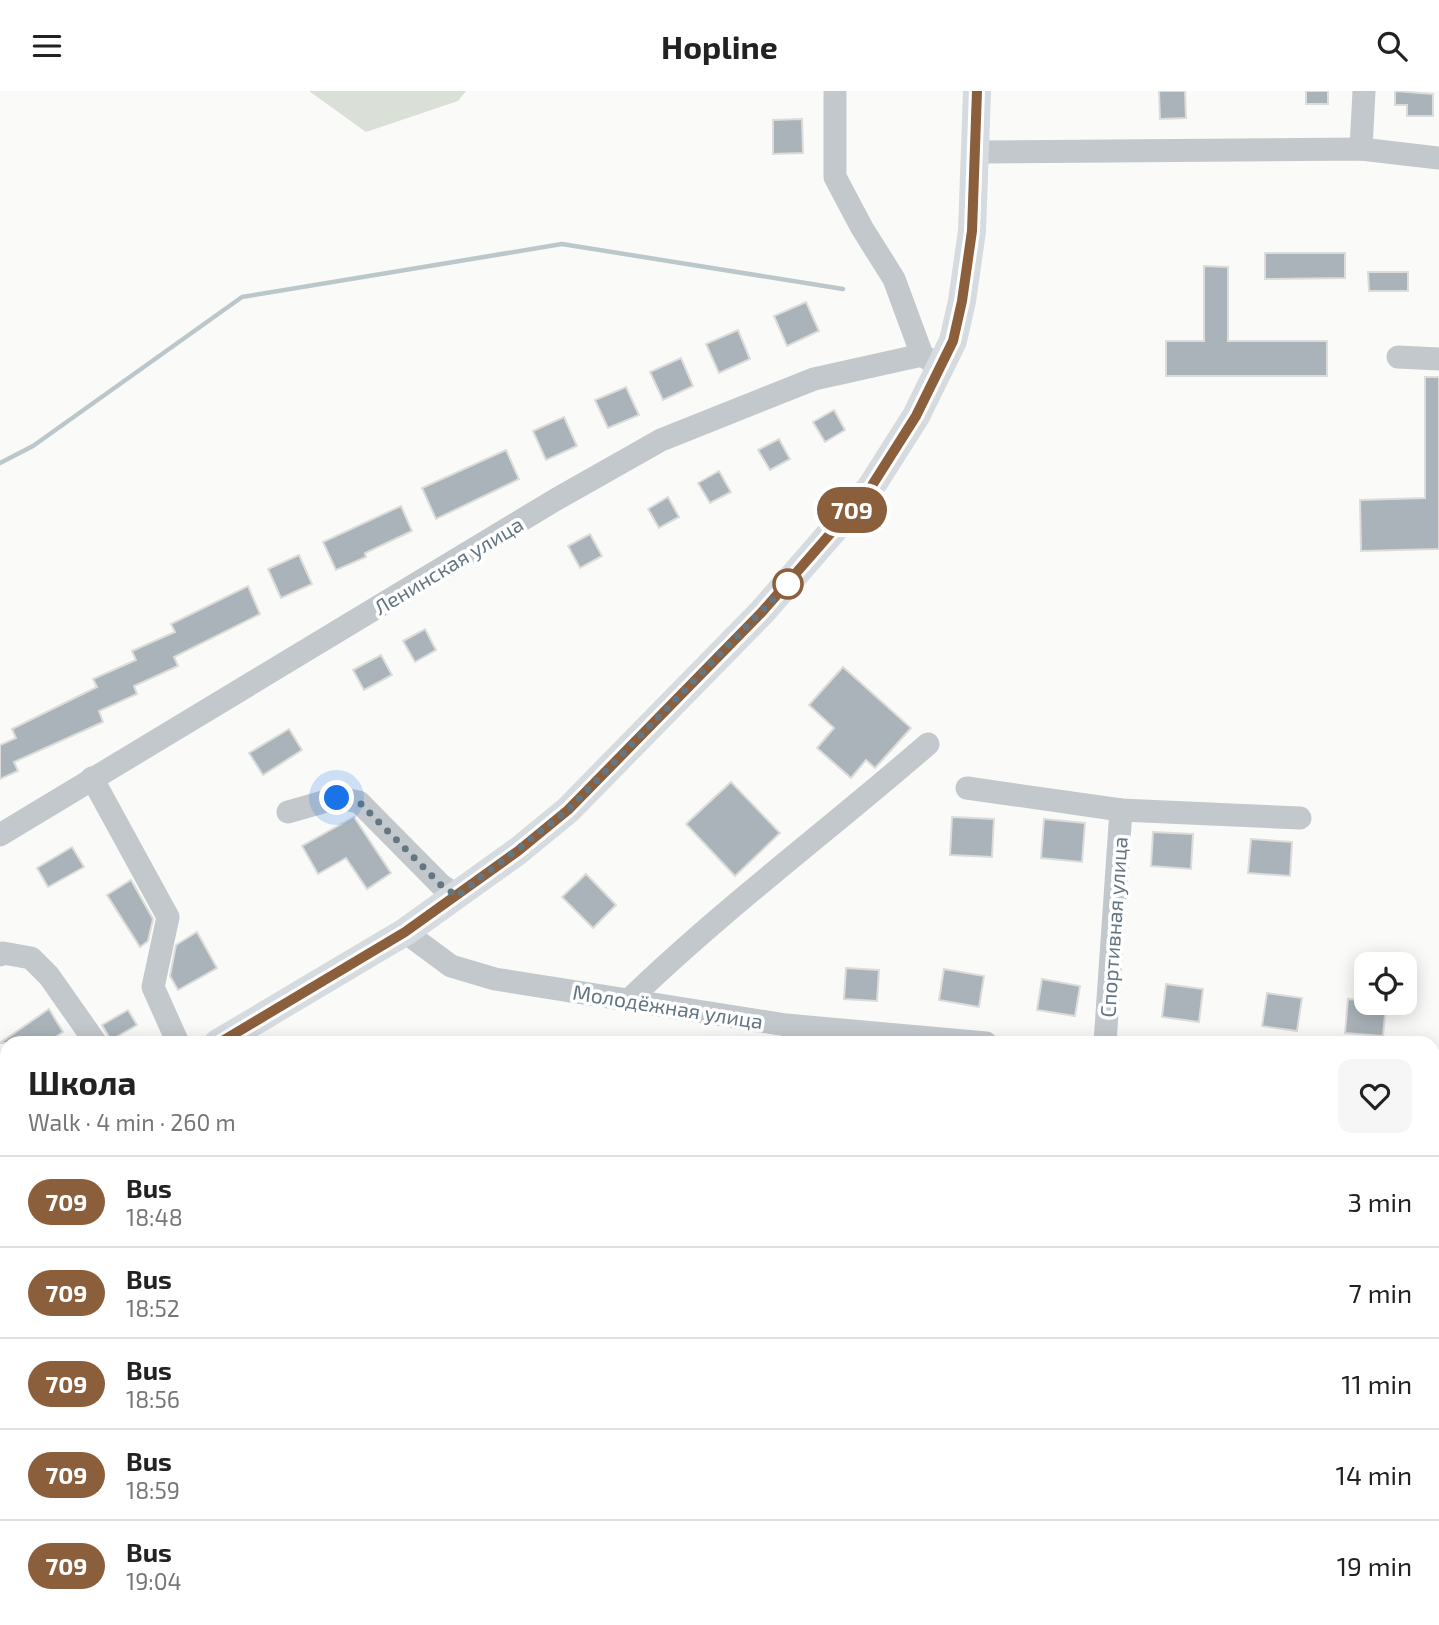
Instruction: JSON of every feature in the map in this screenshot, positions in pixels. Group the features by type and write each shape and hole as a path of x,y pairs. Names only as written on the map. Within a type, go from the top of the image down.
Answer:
{"main road":[{"path":"231,1036 405,932 457,896 568,810 779,593 871,487 932,362 953,341 972,231 977,91"}],"street":[{"path":"835,91 835,177 862,228 894,279 932,362"},
{"path":"1361,149 1364,91"},
{"path":"975,152 1361,149 1439,158"},
{"path":"1398,357 1439,359"},
{"name":"Ленинская улица","path":"0,835 555,499 661,440 814,379 932,362"},
{"path":"629,1000 765,878 840,820 928,744"},
{"path":"92,778 167,917 153,987 175,1036"},
{"name":"Спортивная улица","path":"967,788 1121,810 1300,818"},
{"path":"288,813 337,798 359,802 441,885 457,896"},
{"name":"Спортивная улица","path":"1105,1036 1121,810"},
{"name":"Молодёжная улица","path":"405,932 451,966 495,979 786,1025 908,1036"},
{"path":"0,955 31,958 50,976 91,1036"}],"shaded area":[{"path":"309,91 466,91 458,101 366,132"}],"building":[{"path":"1159,91 1185,91 1186,118 1160,119"},
{"path":"1306,91 1328,91 1328,104 1306,104"},
{"path":"1395,91 1433,94 1433,116 1407,116 1407,105 1395,105"},
{"path":"802,119 803,153 773,154 773,120"},
{"path":"1265,253 1345,253 1345,278 1265,279"},
{"path":"1204,266 1228,267 1228,341 1327,341 1327,376 1166,376 1166,341 1204,341"},
{"path":"1368,272 1408,272 1408,291 1369,291"},
{"path":"806,302 819,331 787,346 774,316"},
{"path":"738,330 750,359 719,373 706,344"},
{"path":"681,358 693,386 663,400 650,372"},
{"path":"1425,377 1439,377 1439,549 1361,551 1360,500 1425,498"},
{"path":"626,387 639,415 608,428 595,400"},
{"path":"834,410 845,430 825,442 813,422"},
{"path":"564,417 577,446 546,460 533,431"},
{"path":"779,439 790,459 770,470 758,450"},
{"path":"506,450 519,479 436,519 422,488"},
{"path":"719,471 731,492 710,503 698,483"},
{"path":"668,497 679,517 659,528 648,509"},
{"path":"401,506 412,531 365,553 366,557 336,570 323,542"},
{"path":"590,534 602,556 580,568 568,546"},
{"path":"299,555 312,584 281,598 268,569"},
{"path":"248,586 260,614 174,657 178,666 134,686 137,694 99,711 103,722 14,762 18,771 0,779 0,745 16,738 12,729 97,687 93,679 136,660 132,651 175,632 171,624"},
{"path":"425,629 436,650 415,662 403,641"},
{"path":"381,655 392,675 364,690 353,670"},
{"path":"843,667 911,728 875,768 866,760 851,778 817,748 834,728 809,705"},
{"path":"289,729 302,750 263,775 249,753"},
{"path":"731,782 780,833 735,876 686,824"},
{"path":"354,817 391,873 367,889 346,858 318,874 302,846"},
{"path":"952,817 994,819 992,857 950,855"},
{"path":"1044,819 1085,823 1082,862 1041,858"},
{"path":"1153,832 1193,834 1191,869 1151,866"},
{"path":"1251,839 1292,842 1290,876 1248,873"},
{"path":"72,847 84,867 48,887 37,868"},
{"path":"586,874 616,905 593,928 562,897"},
{"path":"131,880 153,919 148,941 140,947 107,895"},
{"path":"197,932 217,968 178,990 170,976 176,945"},
{"path":"846,968 879,970 877,1001 844,999"},
{"path":"944,969 984,976 979,1007 939,1000"},
{"path":"1042,979 1080,986 1075,1016 1037,1010"},
{"path":"1166,984 1203,989 1199,1022 1162,1017"},
{"path":"1267,993 1302,998 1297,1031 1262,1026"},
{"path":"1348,999 1354,1000 1354,1015 1385,1015 1383,1036 1345,1033"},
{"path":"49,1009 63,1032 57,1036 10,1036"},
{"path":"128,1010 137,1025 118,1036 109,1036 102,1025"}],"waterway":[{"path":"0,463 33,446 242,297 562,244 843,289"}],"bus line":[{"name":"709","path":"231,1036 301,997 405,932 518,851 568,810 762,612 823,546 871,487 916,416 953,341 972,231 977,91"}],"route":[{"path":"337,798 359,802 441,885 457,896 568,810 788,584"}]}
